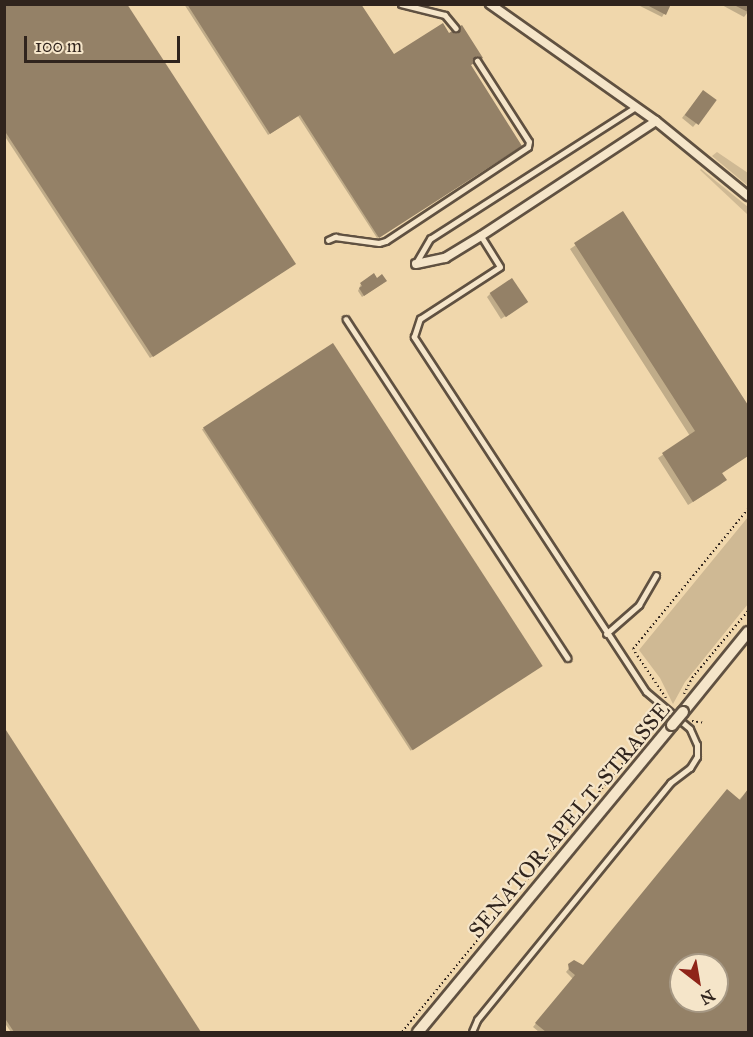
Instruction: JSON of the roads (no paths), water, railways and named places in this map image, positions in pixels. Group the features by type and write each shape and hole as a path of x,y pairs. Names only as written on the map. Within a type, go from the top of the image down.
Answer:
{"street":[{"path":"490,4 656,121 748,196"},
{"path":"416,264 445,258 656,121"},
{"name":"SENATOR-APELT-STRASSE","path":"421,1029 672,725 686,716 748,632"}],"lane":[{"path":"401,4 445,15 456,28"},
{"path":"328,240 335,237 379,243 386,241 528,147 529,142 477,61"},
{"path":"416,264 430,239 636,107"},
{"path":"472,1032 477,1020 670,783 690,768 697,757 697,745 690,729 645,692 414,337 420,319 500,267 481,236"},
{"path":"346,319 568,658"},
{"path":"606,634 639,605 656,575"}]}
